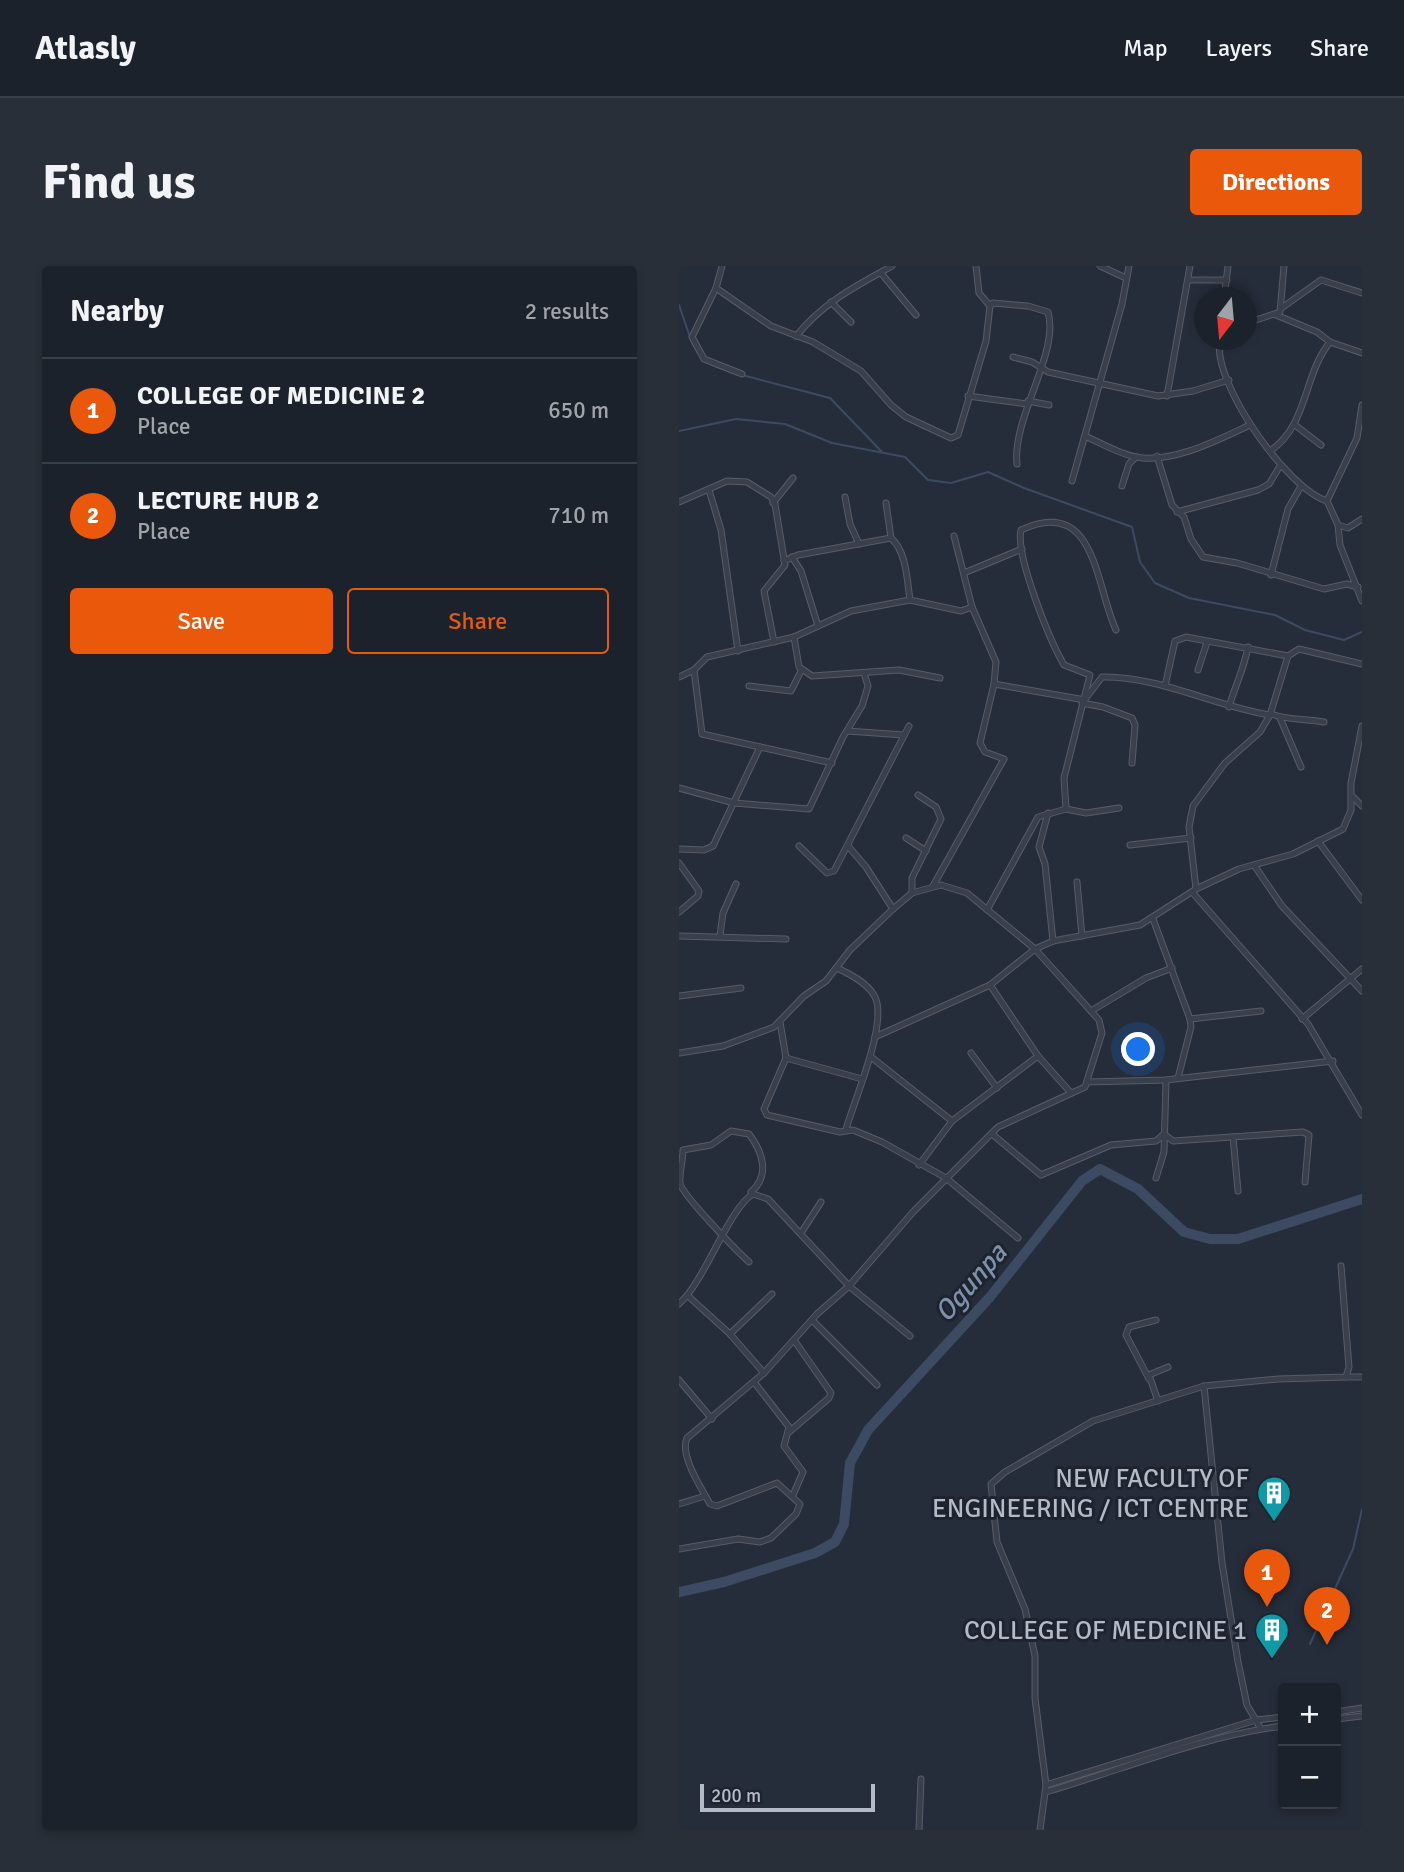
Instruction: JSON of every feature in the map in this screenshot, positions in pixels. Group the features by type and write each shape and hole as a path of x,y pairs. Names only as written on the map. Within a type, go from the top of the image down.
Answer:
{"street":[{"path":"722,266 716,288 692,337 704,359 742,374"},
{"path":"796,336 810,319 845,290 892,266"},
{"path":"976,266 979,293 991,306"},
{"path":"1100,266 1126,278"},
{"path":"1072,481 1101,383 1129,266"},
{"path":"1167,396 1190,266"},
{"path":"1226,287 1228,266"},
{"path":"1283,307 1284,266"},
{"path":"884,270 916,315"},
{"path":"1188,280 1227,280"},
{"path":"1257,320 1276,315 1321,280 1362,293"},
{"path":"716,288 771,326 796,336 861,371 906,417 951,438 958,435 986,341 993,303 1021,305 1048,312 1049,337 1041,369 1027,403 1016,452 1017,464"},
{"path":"831,302 851,322"},
{"path":"1276,315 1317,331 1330,342 1360,352 1362,344"},
{"path":"1270,450 1284,441 1295,425 1314,371 1330,342"},
{"path":"1222,350 1229,380 1250,425 1280,466 1301,486 1327,501 1338,525 1340,545 1362,601"},
{"path":"1013,357 1032,362 1041,369 1167,396 1229,380"},
{"path":"968,396 1049,405"},
{"path":"1327,501 1357,438 1362,405"},
{"path":"1086,436 1136,457 1157,456 1214,442 1250,425"},
{"path":"1295,425 1321,445"},
{"path":"1157,456 1164,484 1177,512 1184,517 1191,539 1203,557 1237,563 1324,589 1347,584 1359,589"},
{"path":"1122,486 1129,464 1136,457"},
{"path":"1177,512 1258,490 1269,484 1280,466"},
{"path":"773,503 793,478"},
{"path":"679,502 733,479 747,482 771,497 784,561 782,573 764,592 774,642"},
{"path":"1271,575 1288,509 1301,486"},
{"path":"709,490 721,530 739,651"},
{"path":"845,497 850,524 859,544"},
{"path":"885,503 891,538 897,544 903,559 910,600"},
{"path":"1338,525 1348,528 1362,519"},
{"path":"1116,630 1105,606 1092,554 1078,532 1053,523 1021,530 1022,549 1048,635 1067,668 1090,675 1165,686 1230,708 1280,718 1324,722"},
{"path":"933,886 1004,759 985,752 980,743 994,684 996,662 972,607 954,536"},
{"path":"784,561 792,557 891,538"},
{"path":"964,573 1022,549"},
{"path":"792,557 801,571 818,625"},
{"path":"679,677 694,670 707,657 794,637 851,611 910,600 961,611 972,607"},
{"path":"750,686 791,691 801,671 794,637"},
{"path":"1165,686 1175,641 1186,637 1288,656"},
{"path":"1198,670 1206,642"},
{"path":"1230,708 1237,680 1243,674 1248,647"},
{"path":"1362,664 1299,649 1288,656 1270,714 1261,732 1225,763 1193,806 1189,827 1194,891 1302,1019 1333,1061 1362,1115"},
{"path":"694,670 702,734 832,763"},
{"path":"801,671 812,676 899,670 940,678"},
{"path":"679,788 734,803 805,811 809,809 867,692 868,680 864,673"},
{"path":"1066,809 1064,778 1090,675"},
{"path":"1083,702 1102,677"},
{"path":"994,684 1083,702 1132,718 1135,725 1132,763"},
{"path":"1280,718 1301,767"},
{"path":"799,846 830,873 848,846 909,726"},
{"path":"875,1037 990,985 1035,950 1053,941 1124,930 1153,919 1194,891 1254,865 1293,854 1343,830 1349,821 1352,783 1361,750 1362,726"},
{"path":"847,731 904,736"},
{"path":"679,849 704,850 713,846 760,747"},
{"path":"912,893 912,877 941,819 936,807 919,794"},
{"path":"1353,797 1362,806"},
{"path":"987,910 1036,821 1048,813 1066,809 1086,813 1119,808"},
{"path":"1048,813 1039,847 1045,864 1053,941"},
{"path":"906,838 926,852"},
{"path":"1130,845 1191,838"},
{"path":"1318,841 1362,900"},
{"path":"848,846 866,867 893,909"},
{"path":"679,863 699,891 679,912"},
{"path":"1254,865 1274,895 1362,991"},
{"path":"1077,882 1082,936"},
{"path":"720,936 723,913 736,884"},
{"path":"679,1053 745,1039 774,1027 837,968 893,909 912,893 941,885 967,893 1035,950 1100,1020 1102,1033 1088,1082"},
{"path":"1153,919 1190,1019 1191,1027 1178,1078"},
{"path":"679,936 786,939"},
{"path":"780,1021 786,1058 779,1068 764,1112 840,1132 846,1129 875,1037 876,998 851,975 837,968"},
{"path":"1091,1011 1135,984 1172,968"},
{"path":"1302,1019 1362,970"},
{"path":"990,985 1038,1056 1071,1093"},
{"path":"679,996 741,988"},
{"path":"1190,1019 1261,1011"},
{"path":"971,1053 997,1088"},
{"path":"919,1164 952,1121 1038,1056"},
{"path":"870,1057 952,1121"},
{"path":"786,1058 862,1079"},
{"path":"679,1549 738,1539 760,1542 771,1538 796,1514 800,1504 778,1483 717,1506 710,1504 686,1455 684,1443 764,1373 812,1320 849,1286 946,1178 1006,1122 1071,1093 1088,1082 1166,1080 1333,1061"},
{"path":"1156,1178 1164,1152 1166,1080"},
{"path":"846,1129 882,1142 946,1178 1018,1238"},
{"path":"679,1304 688,1296 724,1234 753,1194 751,1192 764,1169 763,1156 749,1134 731,1131 711,1145 683,1150 680,1189 724,1234 749,1262"},
{"path":"992,1133 1041,1175 1102,1148 1156,1141 1164,1134"},
{"path":"1164,1134 1173,1141 1308,1133 1310,1150 1305,1182"},
{"path":"1233,1137 1238,1191"},
{"path":"753,1194 768,1199 849,1286 910,1336"},
{"path":"801,1233 821,1202"},
{"path":"1341,1266 1349,1367 1346,1377"},
{"path":"730,1334 772,1294"},
{"path":"688,1296 730,1334 764,1373"},
{"path":"812,1320 877,1385"},
{"path":"1156,1320 1129,1327 1126,1335 1158,1401"},
{"path":"789,1432 829,1398 831,1393 794,1340"},
{"path":"1149,1378 1151,1373 1168,1367"},
{"path":"1039,1830 1046,1789 1035,1698 1035,1656 1025,1609 997,1542 991,1484 1005,1472 1093,1421 1204,1386 1362,1377"},
{"path":"679,1380 712,1419"},
{"path":"754,1382 789,1427 784,1446 803,1472 793,1495"},
{"path":"1204,1386 1222,1563 1247,1705 1261,1729"},
{"path":"679,1504 705,1496"},
{"path":"1341,1711 1362,1708"},
{"path":"1341,1719 1362,1716"},
{"path":"1046,1789 1257,1720 1278,1718"},
{"path":"1046,1789 1261,1729 1278,1727"},
{"path":"919,1830 921,1779"}],"waterway":[{"path":"679,305 690,337"},
{"path":"692,343 698,353"},
{"path":"712,365 733,373"},
{"path":"742,375 830,398 882,452"},
{"path":"679,431 736,419 785,424 832,443 905,457 928,480 951,483 988,472 1024,488 1132,527 1140,562 1155,583 1189,598 1275,615 1305,630 1344,640 1362,632"},
{"name":"Ogunpa","path":"679,1592 724,1582 815,1553 835,1542 844,1524 850,1463 868,1430 990,1297 1082,1181 1100,1169 1138,1189 1184,1232 1210,1239 1238,1239 1362,1199"},
{"path":"1310,1644 1353,1549 1362,1509"}],"place":[{"name":"NEW FACULTY OF ENGINEERING / ICT CENTRE","path":"1274,1523"},
{"name":"COLLEGE OF MEDICINE 2","path":"1267,1607"},
{"name":"LECTURE HUB 2","path":"1327,1645"},
{"name":"COLLEGE OF MEDICINE 1","path":"1272,1660"}]}
